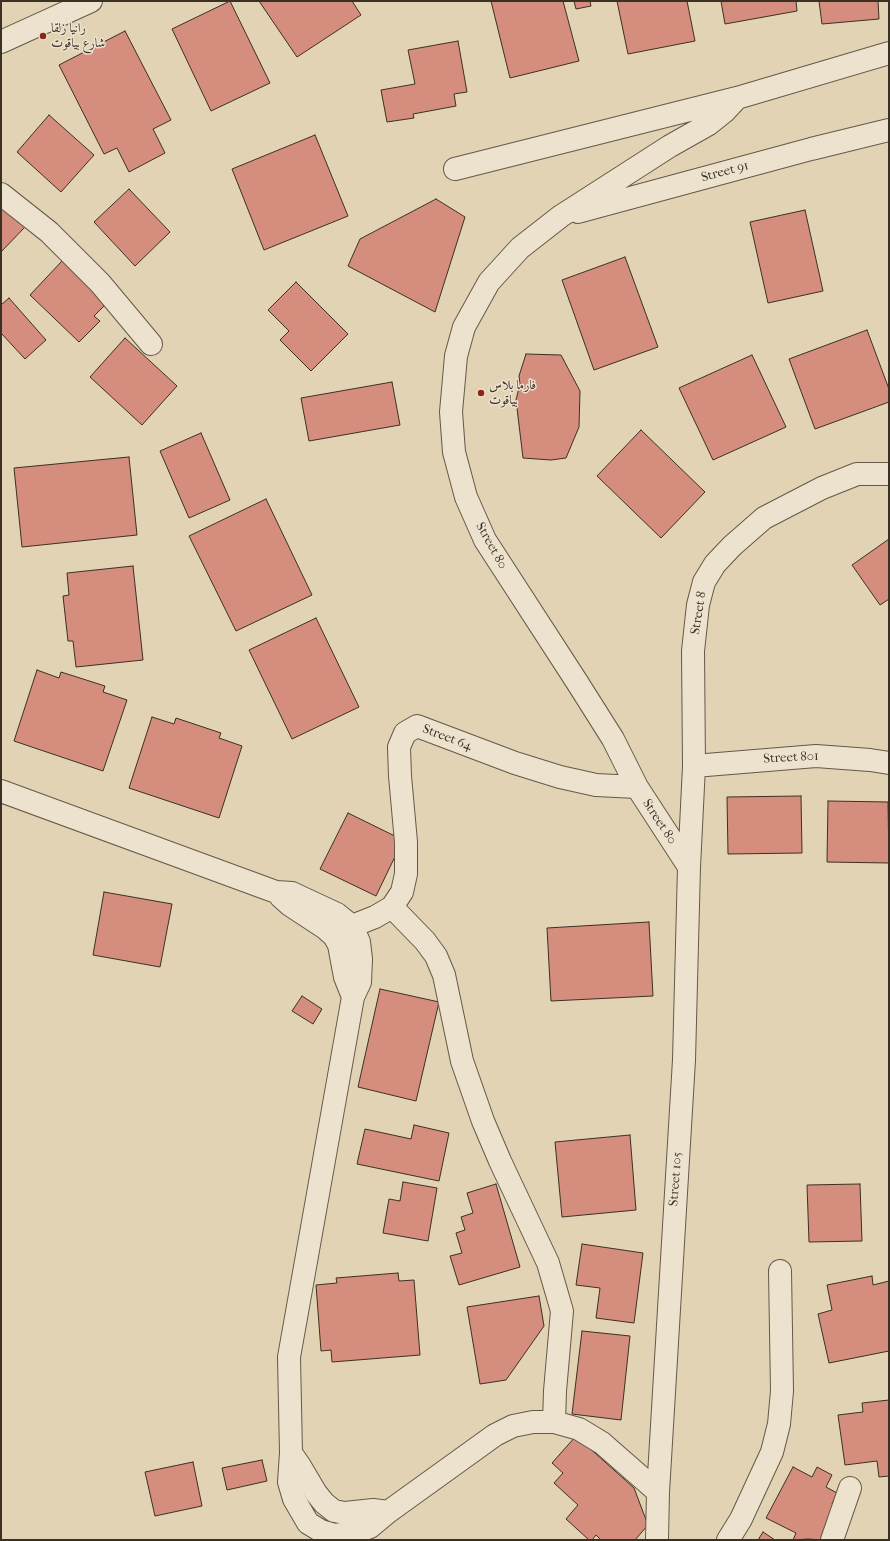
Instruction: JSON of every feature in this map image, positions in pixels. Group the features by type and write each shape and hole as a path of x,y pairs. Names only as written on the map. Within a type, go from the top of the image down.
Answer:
{"street":[{"path":"1,42 91,1"},
{"path":"455,169 737,98 889,53"},
{"name":"Street 80","path":"689,867 637,787 613,739 485,540 466,496 454,452 451,412 456,356 464,328 489,282 520,248 562,216 650,159 709,124 724,112 737,98"},
{"name":"Street 91","path":"562,216 811,149 889,130"},
{"path":"1,194 49,232 95,277 151,344"},
{"name":"Street 8","path":"689,867 694,766 693,651 698,605 704,582 715,564 732,546 764,518 822,488 858,474 889,474"},
{"name":"Street 64","path":"352,926 375,917 392,907 402,892 406,874 406,842 399,747 405,733 416,726 429,729 516,763 560,778 596,785 637,787"},
{"name":"Street 801","path":"694,766 816,756 889,763"},
{"path":"1,791 276,892 292,893 317,903 337,914 352,926 359,942 361,959 360,982 353,997 289,1357 291,1454 289,1482 294,1499 308,1523 318,1536"},
{"name":"Street 105","path":"657,1540 658,1492 684,1060 689,867"},
{"path":"276,892 290,905 325,928 334,936 339,945 345,978 353,997"},
{"path":"392,907 425,941 436,956 444,975 462,1061 483,1121 548,1263 562,1311 555,1391 554,1422"},
{"path":"728,1540 740,1519 772,1452 780,1424 782,1391 780,1270"},
{"path":"318,1536 357,1532 370,1527 388,1512 495,1435 513,1426 533,1422 554,1422 579,1429 602,1443 658,1492"},
{"path":"291,1454 316,1493 324,1503 334,1511 345,1513 373,1510 388,1512"},
{"path":"832,1540 850,1488"},
{"path":"318,1536 334,1511"}],"building":[{"path":"230,1 270,83 211,111 172,29"},
{"path":"259,1 352,1 361,15 297,57"},
{"path":"491,1 563,1 579,61 510,78"},
{"path":"574,1 590,1 591,6 576,9"},
{"path":"617,1 687,1 695,41 628,54"},
{"path":"721,1 796,1 797,11 725,24"},
{"path":"819,1 878,1 879,19 822,24"},
{"path":"125,31 171,120 153,129 165,153 129,172 117,148 104,154 59,65"},
{"path":"458,41 467,92 454,94 456,106 413,114 414,118 387,122 381,90 415,84 408,50"},
{"path":"49,115 94,155 61,192 17,152"},
{"path":"315,135 348,216 264,250 232,169"},
{"path":"129,189 170,232 135,266 94,222"},
{"path":"436,199 465,217 435,312 348,266 360,239"},
{"path":"1,205 25,227 1,252"},
{"path":"805,210 823,291 768,303 750,222"},
{"path":"625,257 658,347 594,370 562,280"},
{"path":"62,261 107,303 94,316 100,321 79,342 30,295"},
{"path":"296,282 348,334 311,371 280,340 289,331 268,310"},
{"path":"9,298 46,340 25,359 1,333 1,305"},
{"path":"867,330 889,389 889,402 815,429 789,359"},
{"path":"125,338 177,386 142,425 90,377"},
{"path":"526,354 561,355 580,391 579,427 566,458 551,460 523,458 516,400 520,384 519,376"},
{"path":"752,355 786,427 713,460 679,388"},
{"path":"392,382 400,425 309,441 301,398"},
{"path":"641,430 705,492 661,538 597,476"},
{"path":"201,433 230,500 189,518 160,451"},
{"path":"129,457 137,535 22,547 14,468"},
{"path":"266,499 312,595 236,631 189,536"},
{"path":"889,539 889,599 880,605 852,565"},
{"path":"133,566 143,660 76,667 73,641 68,641 63,596 69,595 67,573"},
{"path":"316,618 359,707 292,739 249,650"},
{"path":"37,670 59,678 61,672 105,686 103,692 127,700 103,771 14,741"},
{"path":"152,717 174,724 176,718 221,733 219,738 242,746 219,818 129,788"},
{"path":"801,796 802,853 728,854 727,797"},
{"path":"828,801 888,802 889,863 827,862"},
{"path":"348,813 403,840 376,896 320,869"},
{"path":"104,892 172,904 160,967 93,955"},
{"path":"649,922 653,996 551,1001 547,928"},
{"path":"380,989 439,1002 416,1101 358,1087"},
{"path":"302,996 322,1009 313,1024 292,1011"},
{"path":"414,1125 449,1133 439,1181 357,1164 365,1129 411,1139"},
{"path":"630,1135 636,1210 562,1217 555,1142"},
{"path":"403,1182 437,1188 428,1241 383,1233 389,1199 400,1201"},
{"path":"496,1184 520,1267 459,1285 450,1256 462,1253 456,1233 465,1230 461,1217 473,1213 467,1193"},
{"path":"860,1184 862,1241 809,1242 807,1185"},
{"path":"582,1244 643,1253 634,1323 596,1318 600,1288 576,1285"},
{"path":"398,1273 399,1281 414,1280 420,1355 332,1362 331,1350 321,1351 316,1285 337,1283 336,1278"},
{"path":"872,1276 873,1285 889,1281 889,1351 829,1363 818,1314 832,1310 827,1285"},
{"path":"539,1296 544,1326 506,1380 480,1384 467,1307"},
{"path":"582,1331 630,1336 621,1420 572,1414"},
{"path":"889,1400 889,1476 879,1477 877,1461 845,1465 838,1415 863,1412 862,1403"},
{"path":"576,1436 634,1488 648,1525 635,1540 601,1540 596,1535 592,1540 589,1540 566,1519 578,1505 554,1483 563,1473 552,1463"},
{"path":"262,1460 267,1481 227,1490 222,1468"},
{"path":"193,1462 202,1506 155,1516 145,1472"},
{"path":"793,1467 812,1477 817,1467 832,1475 826,1487 837,1493 832,1504 839,1508 823,1540 793,1540 796,1533 766,1518"},
{"path":"763,1532 775,1540 758,1540"}],"place":[{"name":"رانيا زلقا شارع بياقوت","path":"43,36"},
{"name":"فارما بلاس بياقوت","path":"481,393"}]}
